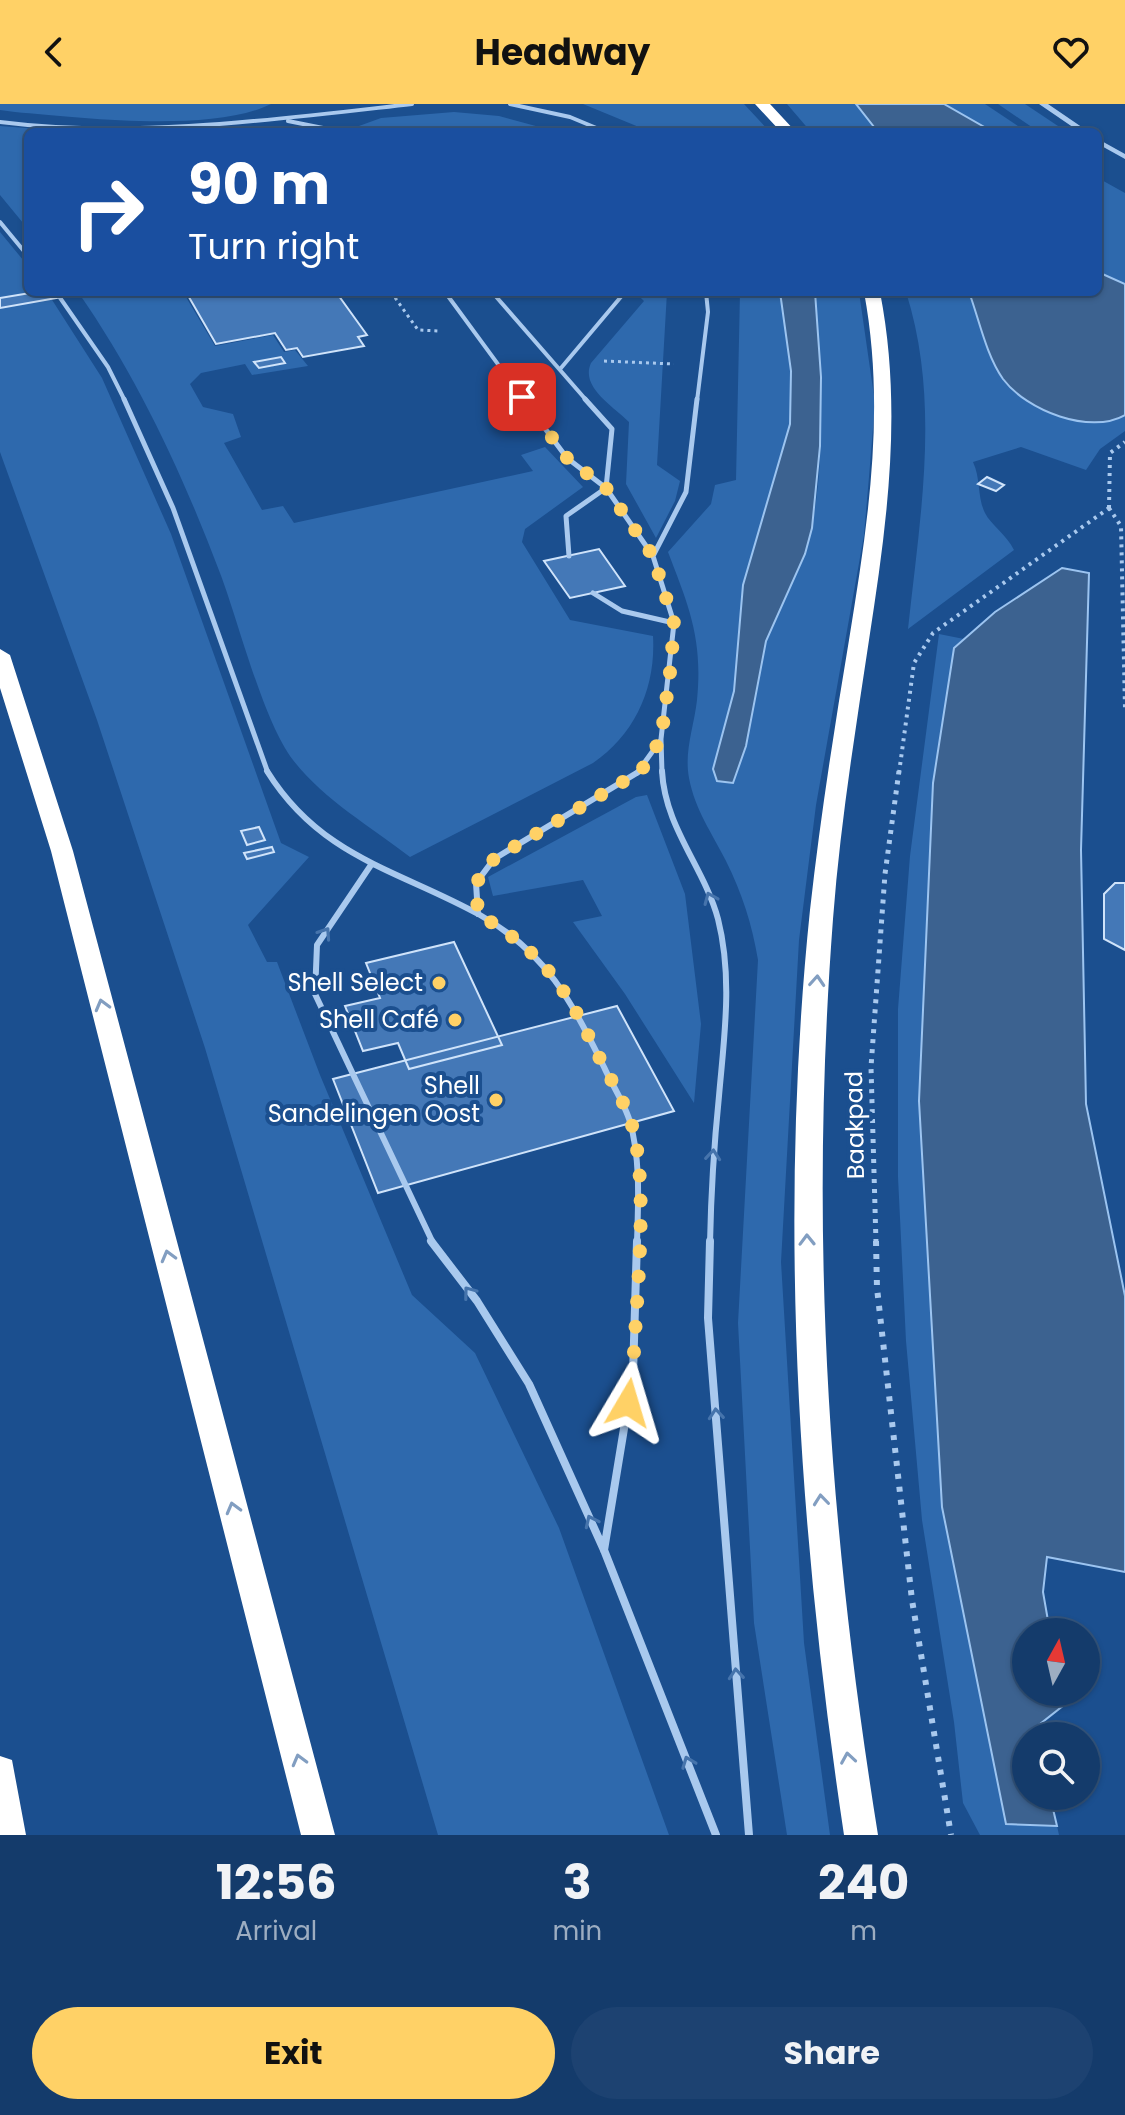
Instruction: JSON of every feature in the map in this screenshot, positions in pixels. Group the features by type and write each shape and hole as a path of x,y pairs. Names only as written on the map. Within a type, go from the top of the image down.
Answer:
{"highway":[{"path":"762,104 785,128"},
{"path":"861,1835 847,1749 809,1390 806,1144 822,912 845,731 884,482 888,395 873,296"},
{"path":"0,655 62,851 318,1835"},
{"path":"0,1772 9,1835"}],"street":[{"path":"1043,104 1079,128"},
{"path":"1102,143 1125,157"}],"lane":[{"path":"0,122 56,127 272,120 412,104"},
{"path":"510,104 570,117 596,128"},
{"path":"272,120 328,128"},
{"path":"0,222 24,251"},
{"path":"59,296 108,367 145,442 173,508 268,773 300,817 371,865 478,914 518,938 549,968 578,1015 630,1121 639,1187 633,1374 604,1550"},
{"path":"448,296 567,458 606,488 653,556 674,623 661,739 663,789 676,833 698,871 718,919 728,993 712,1171 708,1318 749,1835"},
{"path":"496,296 612,429 606,488 566,516 569,556"},
{"path":"561,368 622,296"},
{"path":"653,556 686,492 708,312 706,296"},
{"path":"593,593 622,611 674,623"},
{"path":"478,914 476,883 494,859 641,771 661,739"},
{"path":"371,865 317,945 315,994 430,1240 477,1301 529,1384 604,1550 716,1835"}],"path":[{"path":"1125,442 1110,453 1109,508 1121,526 1125,708"},
{"name":"Baakpad","path":"951,1835 912,1600 877,1288 871,1067 885,874 914,663 933,633 1109,508"}],"shaded area":[{"path":"0,104 271,104 246,113 216,118 146,121 15,112 0,110"},
{"path":"583,104 744,104 766,128 641,128"},
{"path":"787,104 856,104 875,128 808,128"},
{"path":"856,104 944,104 986,128 875,128"},
{"path":"944,104 985,104 1021,128 986,128"},
{"path":"998,104 1025,104 1061,128 1033,128"},
{"path":"454,112 499,116 543,128 359,126 381,118"},
{"path":"0,126 26,128 24,224 0,195"},
{"path":"1102,180 1125,193 1125,284 1102,274"},
{"path":"0,232 24,261 24,296 50,296 102,378 171,534 281,843 309,857 248,925 267,962 277,962 320,1075 412,1295 475,1353 559,1528 669,1835 438,1835 205,1048 97,720 0,452"},
{"path":"1102,274 1125,284 1125,415 1111,421 1077,421 1043,410 1014,391 1003,379 983,337 970,296 1102,296"},
{"path":"81,296 185,296 215,346 273,335 284,352 295,350 308,366 252,375 245,364 201,373 190,384 203,407 233,414 241,437 224,443 262,510 283,506 294,523 533,471 521,455 545,447 583,487 525,529 522,542 570,620 653,636 651,674 646,691 640,708 621,738 593,763 410,857 333,800 305,774 282,743 262,697 220,573 191,500 140,393"},
{"path":"639,296 667,296 657,465 680,481 675,501 656,538 626,484 629,422 600,396 590,380 589,372 591,363 644,301"},
{"path":"740,296 781,296 791,371 790,424 743,585 734,691 713,769 746,746 763,651 803,558 811,531 821,442 815,296 860,296 875,403 864,535 816,805 799,940 781,1262 804,1643 830,1835 787,1835 754,1623 738,1323 758,960 742,897 700,811 689,778 688,758 697,700 698,659 693,624 668,552 711,504 715,485 736,480"},
{"path":"781,296 815,296 821,377 820,446 812,528 805,554 766,641 746,746 733,783 717,781 713,769 734,691 743,585 790,424 791,371"},
{"path":"907,296 970,296 997,370 1014,391 1043,410 1077,421 1110,421 1125,415 1125,431 1100,449 1086,470 1021,447 973,462 985,513 1014,550 908,629 925,459 923,375 917,333"},
{"path":"1062,568 1089,573 1081,850 1086,1104 1125,1296 1125,1572 1047,1557 1043,1592 1048,1618 1012,1618 1012,1706 1063,1706 1043,1722 1012,1722 1012,1810 1053,1810 1057,1826 1006,1824 942,1507 919,1101 933,783 954,648 995,612"},
{"path":"939,634 964,639 954,648 933,783 919,1101 996,1770 1006,1824 1057,1826 1059,1835 980,1835 963,1803 954,1722 922,1520 906,1341 898,1177 898,1009 910,856"},
{"path":"647,795 685,894 701,1024 694,1103 625,994 573,922 602,916 583,880 493,896 488,877 636,797"}],"building":[{"path":"24,294 68,296 0,308 0,298"},
{"path":"188,296 339,296 367,335 358,337 364,346 303,357 297,348 286,350 275,333 216,344"},
{"path":"281,357 285,363 259,368 254,362"},
{"path":"987,477 1004,485 996,491 978,484"},
{"path":"599,549 625,586 570,598 544,561"},
{"path":"259,827 265,840 247,845 241,831"},
{"path":"272,847 274,852 247,859 244,853"},
{"path":"1115,883 1125,883 1125,950 1104,939 1104,894"},
{"path":"454,942 502,1045 409,1069 398,1043 363,1051 345,1006 380,998 366,963"},
{"path":"617,1006 674,1111 378,1193 333,1079"}],"place":[{"name":"Shell Select","path":"439,983"},
{"name":"Shell Café","path":"455,1020"},
{"name":"Shell Sandelingen Oost","path":"496,1100"}],"route":[{"path":"522,397 567,458 606,488 653,556 674,623 661,739 641,771 494,859 476,883 478,914 518,938 549,968 578,1015 630,1121 639,1187 633,1374 628,1403"}]}
